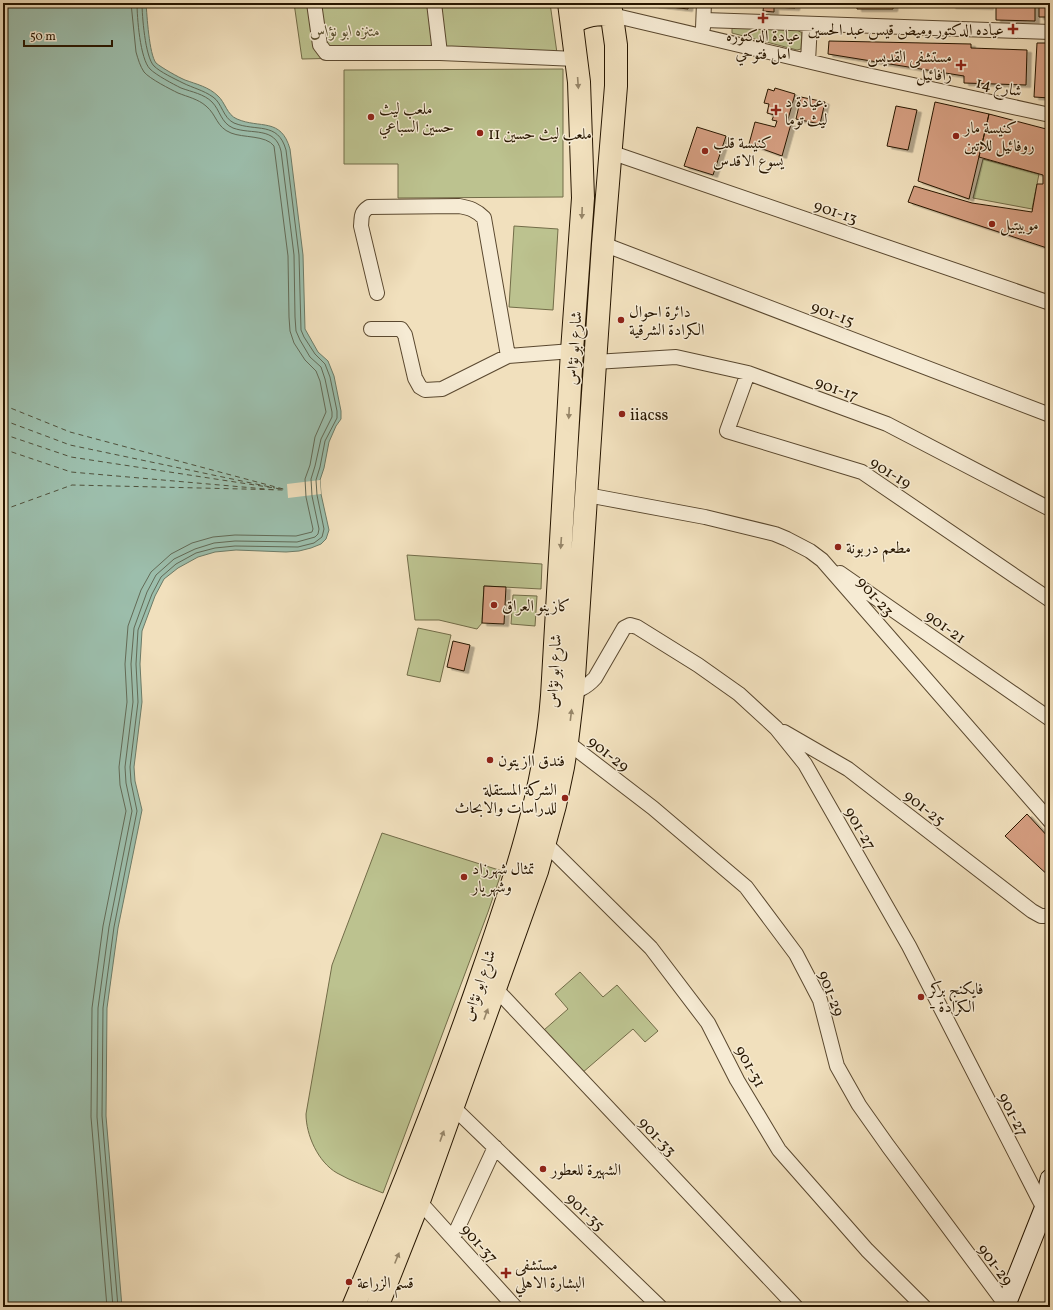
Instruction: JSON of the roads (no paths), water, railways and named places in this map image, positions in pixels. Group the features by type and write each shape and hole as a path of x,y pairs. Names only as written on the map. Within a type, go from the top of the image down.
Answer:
{"main road":[{"path":"571,13 592,15 598,14 607,7"},
{"name":"شارع ابو نؤاس","path":"376,1307 419,1201 528,898 555,805 567,742 574,692 616,66 607,7"},
{"name":"شارع ابو نؤاس","path":"353,1307 391,1219 451,1064 508,897 526,835 539,782 546,744 552,696 572,352 583,198 579,89 571,13"},
{"path":"1010,1306 1044,1209 1050,1179"},
{"path":"1010,1306 1050,1229"}],"street":[{"path":"314,3 320,45 326,53 440,53 576,59"},
{"path":"434,3 440,53"},
{"path":"702,36 704,3"},
{"name":"شارع 14","path":"607,7 702,36 1050,115"},
{"path":"704,20 1050,32"},
{"path":"808,61 810,24"},
{"name":"901-13","path":"610,152 1050,303"},
{"path":"377,293 361,226 363,211 369,207 459,206 473,209 484,218 508,356"},
{"name":"901-15","path":"604,244 1050,415"},
{"path":"371,329 401,329 415,378 420,387 425,390 442,389 508,356 572,352"},
{"name":"901-17","path":"595,362 676,357 748,373 887,424 1050,510"},
{"name":"901-19","path":"748,373 727,432 862,472 1050,600"},
{"name":"901-23","path":"587,495 705,517 775,534 810,551 822,560 1050,821"},
{"name":"901-21","path":"822,560 1050,719"},
{"name":"901-27","path":"552,696 574,692 589,685 595,678 624,628 630,625 637,627 698,665 739,694 776,728 806,764 909,946 1044,1209"},
{"name":"901-25","path":"776,728 848,770 1032,911 1041,916 1050,916"},
{"name":"901-29","path":"567,742 653,808 746,887 796,954 820,1000 837,1066 859,1105 888,1146 1010,1306"},
{"name":"901-31","path":"545,843 651,948 708,1023 737,1080 779,1150 867,1250 924,1307"},
{"name":"901-33","path":"495,988 796,1307"},
{"name":"901-35","path":"453,1107 660,1307"},
{"path":"453,1238 495,1148"},
{"name":"901-37","path":"419,1201 515,1307"}],"water":[{"path":"3,3 146,3 150,43 156,63 178,77 211,90 220,99 228,112 237,119 269,126 281,132 290,149 303,255 305,329 318,352 328,361 334,376 341,411 341,419 329,442 320,480 321,494 329,530 326,539 321,544 299,551 286,552 236,550 215,552 198,557 178,568 164,579 155,596 142,631 140,664 142,702 134,767 135,781 142,810 118,928 107,1008 106,1116 122,1307 3,1307"}],"place":[{"name":"عيادة الدكتوره امل فتوحي","path":"763,18"},
{"name":"عياده الدكتور وميض قيس عبد الحسين","path":"1013,29"},
{"name":"مستشفى القديس رافائيل","path":"961,65"},
{"name":"عيادة د. ليث توما","path":"776,110"},
{"name":"ملعب ليث حسين السباعي","path":"371,117"},
{"name":"ملعب ليث حسين 11","path":"480,133"},
{"name":"كنيسة مار روفائيل للاتين","path":"956,136"},
{"name":"كنيسة قلب يسوع الاقدس","path":"705,151"},
{"name":"موبيتيل","path":"992,224"},
{"name":"دائرة احوال الكرادة الشرقية","path":"621,320"},
{"name":"iiacss","path":"622,414"},
{"name":"مطعم دربونة","path":"838,547"},
{"name":"كازينو العراق","path":"494,605"},
{"name":"فندق اازيتون","path":"490,760"},
{"name":"الشركة المستقلة للدراسات والابحاث","path":"565,798"},
{"name":"تمثال شهرزاد وشهريار","path":"464,877"},
{"name":"فايكنج بركر - الكرادة","path":"921,997"},
{"name":"الشهيرة للعطور","path":"543,1169"},
{"name":"مستشفى البشارة الاهلي","path":"506,1273"},
{"name":"قسم الزراعة","path":"349,1282"}],"park label":[{"name":"متنزه ابو نؤاس","path":"345,30"}]}
